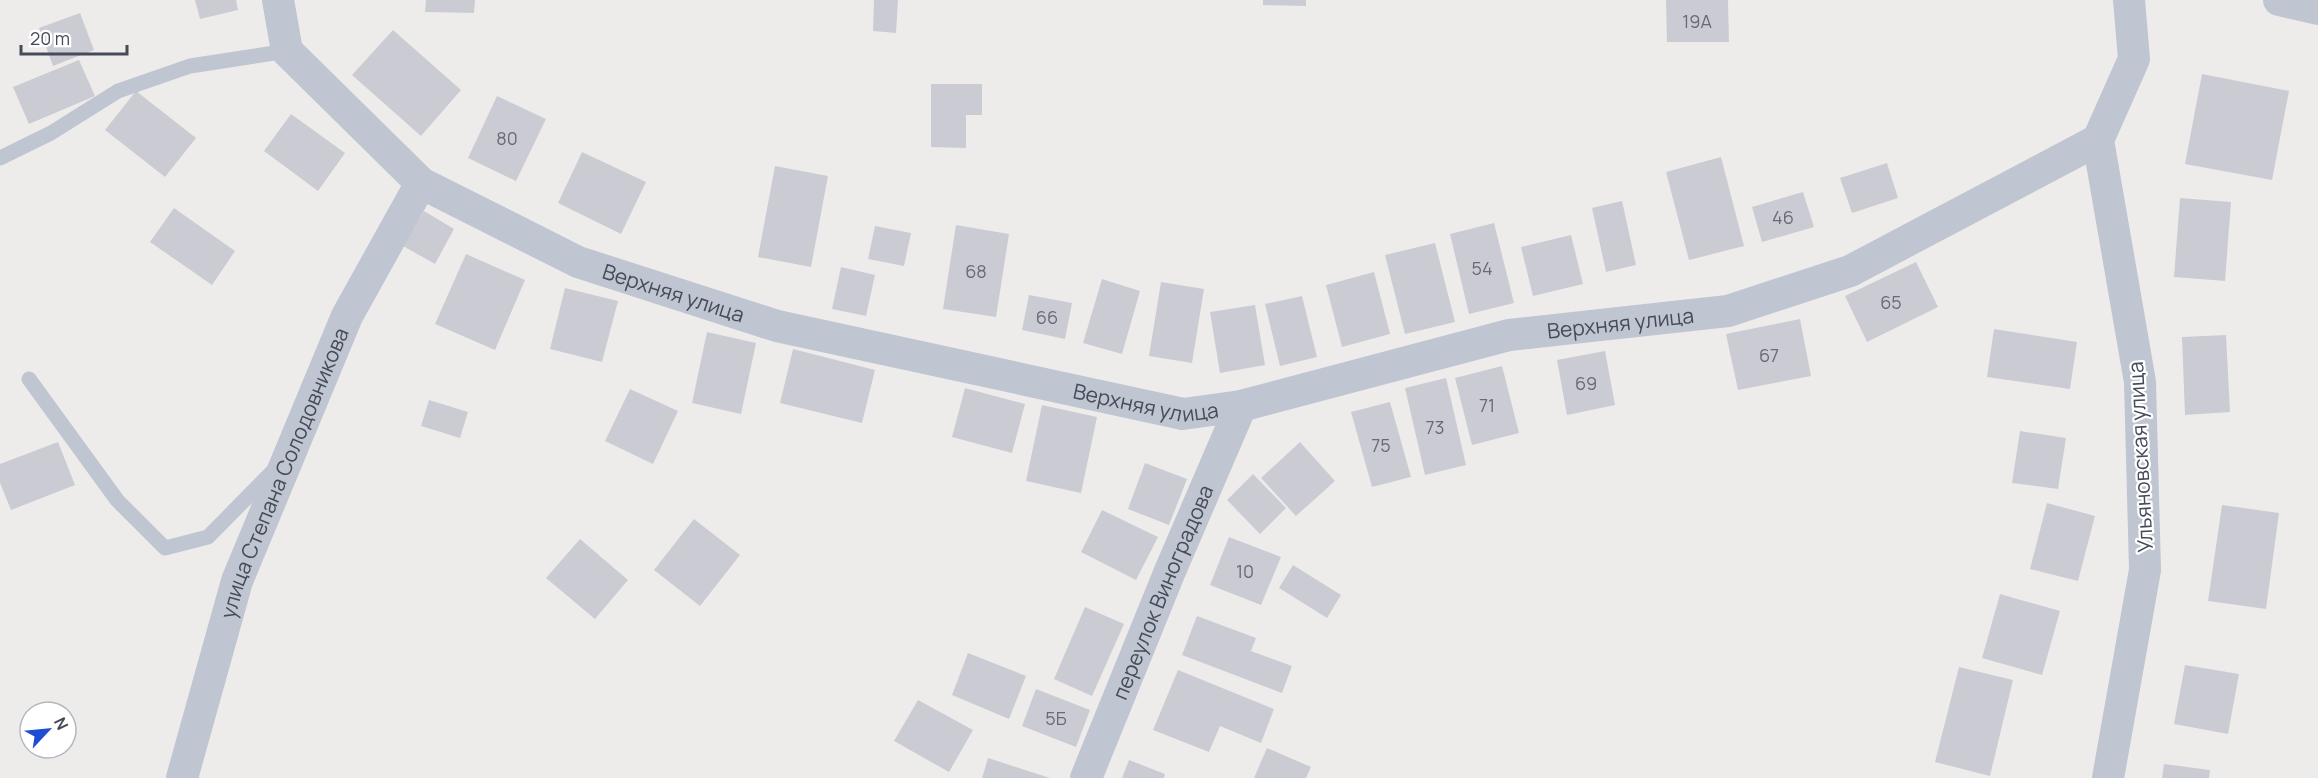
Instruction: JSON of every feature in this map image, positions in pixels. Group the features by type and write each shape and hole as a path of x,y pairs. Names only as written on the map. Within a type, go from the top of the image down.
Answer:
{"street":[{"path":"278,0 287,51"},
{"path":"2098,140 2134,59 2129,0"},
{"path":"2278,0 2318,9"},
{"name":"Верхняя улица","path":"287,51 421,183 578,262 777,326 1183,414 1241,406 1509,335 1728,311 1850,271 2098,140"},
{"name":"Ульяновская улица","path":"2098,140 2140,382 2145,559 2109,778"},
{"name":"улица Степана Солодовникова","path":"182,778 237,581 347,316 421,183"},
{"name":"переулок Виноградова","path":"1086,778 1170,571 1241,406"}],"lane":[{"path":"0,158 51,133 118,91 190,66 287,51"},
{"path":"29,379 117,500 165,548 208,537 290,453"}],"building":[{"path":"195,0 236,0 238,10 200,19"},
{"path":"426,0 475,0 474,13 425,12"},
{"path":"874,0 898,0 896,33 873,31"},
{"path":"1263,0 1306,0 1306,6 1263,5"},
{"path":"1666,0 1728,0 1729,42 1667,42"},
{"path":"80,13 94,50 53,66 39,28"},
{"path":"393,30 461,90 421,136 352,75"},
{"path":"79,60 95,96 29,124 13,87"},
{"path":"2202,74 2289,91 2272,180 2185,164"},
{"path":"931,84 982,84 982,115 966,115 966,148 931,147"},
{"path":"136,91 196,138 165,177 105,130"},
{"path":"497,96 546,119 516,181 468,158"},
{"path":"291,114 345,153 318,191 264,151"},
{"path":"582,152 646,182 621,234 558,203"},
{"path":"1721,157 1744,246 1689,260 1666,172"},
{"path":"1887,163 1898,198 1852,213 1840,178"},
{"path":"775,166 828,176 811,267 758,257"},
{"path":"1803,192 1814,227 1762,242 1752,207"},
{"path":"2180,198 2231,202 2225,281 2174,277"},
{"path":"1622,201 1636,265 1606,272 1592,208"},
{"path":"174,208 235,251 212,285 150,242"},
{"path":"424,211 454,229 435,264 403,246"},
{"path":"1494,223 1514,303 1469,314 1450,234"},
{"path":"956,225 1009,234 996,317 943,309"},
{"path":"875,226 911,233 904,266 868,259"},
{"path":"1571,235 1583,284 1533,296 1521,247"},
{"path":"1435,243 1455,322 1405,334 1385,255"},
{"path":"466,254 525,280 495,350 435,324"},
{"path":"1916,262 1938,307 1867,342 1845,296"},
{"path":"841,267 875,275 866,316 832,309"},
{"path":"1374,272 1390,334 1342,347 1326,285"},
{"path":"1102,279 1140,291 1122,354 1083,343"},
{"path":"1161,282 1204,289 1192,363 1149,356"},
{"path":"565,288 618,301 602,362 550,349"},
{"path":"1029,295 1072,303 1065,339 1022,330"},
{"path":"1302,296 1317,357 1280,366 1265,304"},
{"path":"1255,305 1265,365 1220,373 1210,312"},
{"path":"1800,319 1811,376 1738,390 1726,334"},
{"path":"1994,329 2077,342 2070,389 1987,377"},
{"path":"707,332 756,343 741,414 692,403"},
{"path":"2226,335 2230,412 2185,415 2182,337"},
{"path":"793,349 875,370 862,423 780,403"},
{"path":"1605,351 1615,405 1567,415 1557,360"},
{"path":"1502,366 1519,433 1472,445 1455,378"},
{"path":"1446,378 1466,465 1425,475 1405,388"},
{"path":"965,388 1025,404 1012,453 952,437"},
{"path":"630,389 678,411 653,464 605,441"},
{"path":"429,400 468,412 460,438 421,426"},
{"path":"1390,402 1411,477 1372,487 1351,412"},
{"path":"1042,405 1097,417 1081,493 1026,481"},
{"path":"2020,431 2066,438 2058,489 2012,483"},
{"path":"58,442 75,485 11,510 0,483 0,464"},
{"path":"1300,442 1335,481 1296,516 1261,478"},
{"path":"1145,463 1187,479 1169,525 1128,509"},
{"path":"1253,474 1286,508 1260,534 1227,500"},
{"path":"2047,503 2095,516 2078,581 2030,569"},
{"path":"2222,505 2279,513 2266,609 2208,601"},
{"path":"1102,510 1158,537 1136,580 1081,552"},
{"path":"694,519 740,555 700,606 654,570"},
{"path":"1229,537 1281,557 1261,605 1210,585"},
{"path":"580,539 628,580 595,619 546,578"},
{"path":"1293,565 1341,595 1327,618 1279,588"},
{"path":"2000,594 2060,611 2042,675 1982,658"},
{"path":"1085,607 1124,624 1092,696 1054,679"},
{"path":"1197,616 1256,638 1251,651 1292,666 1282,693 1182,655"},
{"path":"968,653 1026,676 1009,719 952,695"},
{"path":"2185,665 2239,674 2228,734 2174,724"},
{"path":"1959,667 2013,680 1990,776 1935,762"},
{"path":"1178,670 1274,709 1261,743 1220,726 1209,752 1153,730"},
{"path":"1036,689 1090,710 1076,747 1022,726"},
{"path":"918,700 973,730 949,772 894,741"},
{"path":"1267,748 1311,767 1306,778 1254,778"},
{"path":"988,758 1050,778 982,778"},
{"path":"1129,760 1165,774 1164,778 1122,778"},
{"path":"2164,764 2210,770 2209,778 2162,778"}]}
